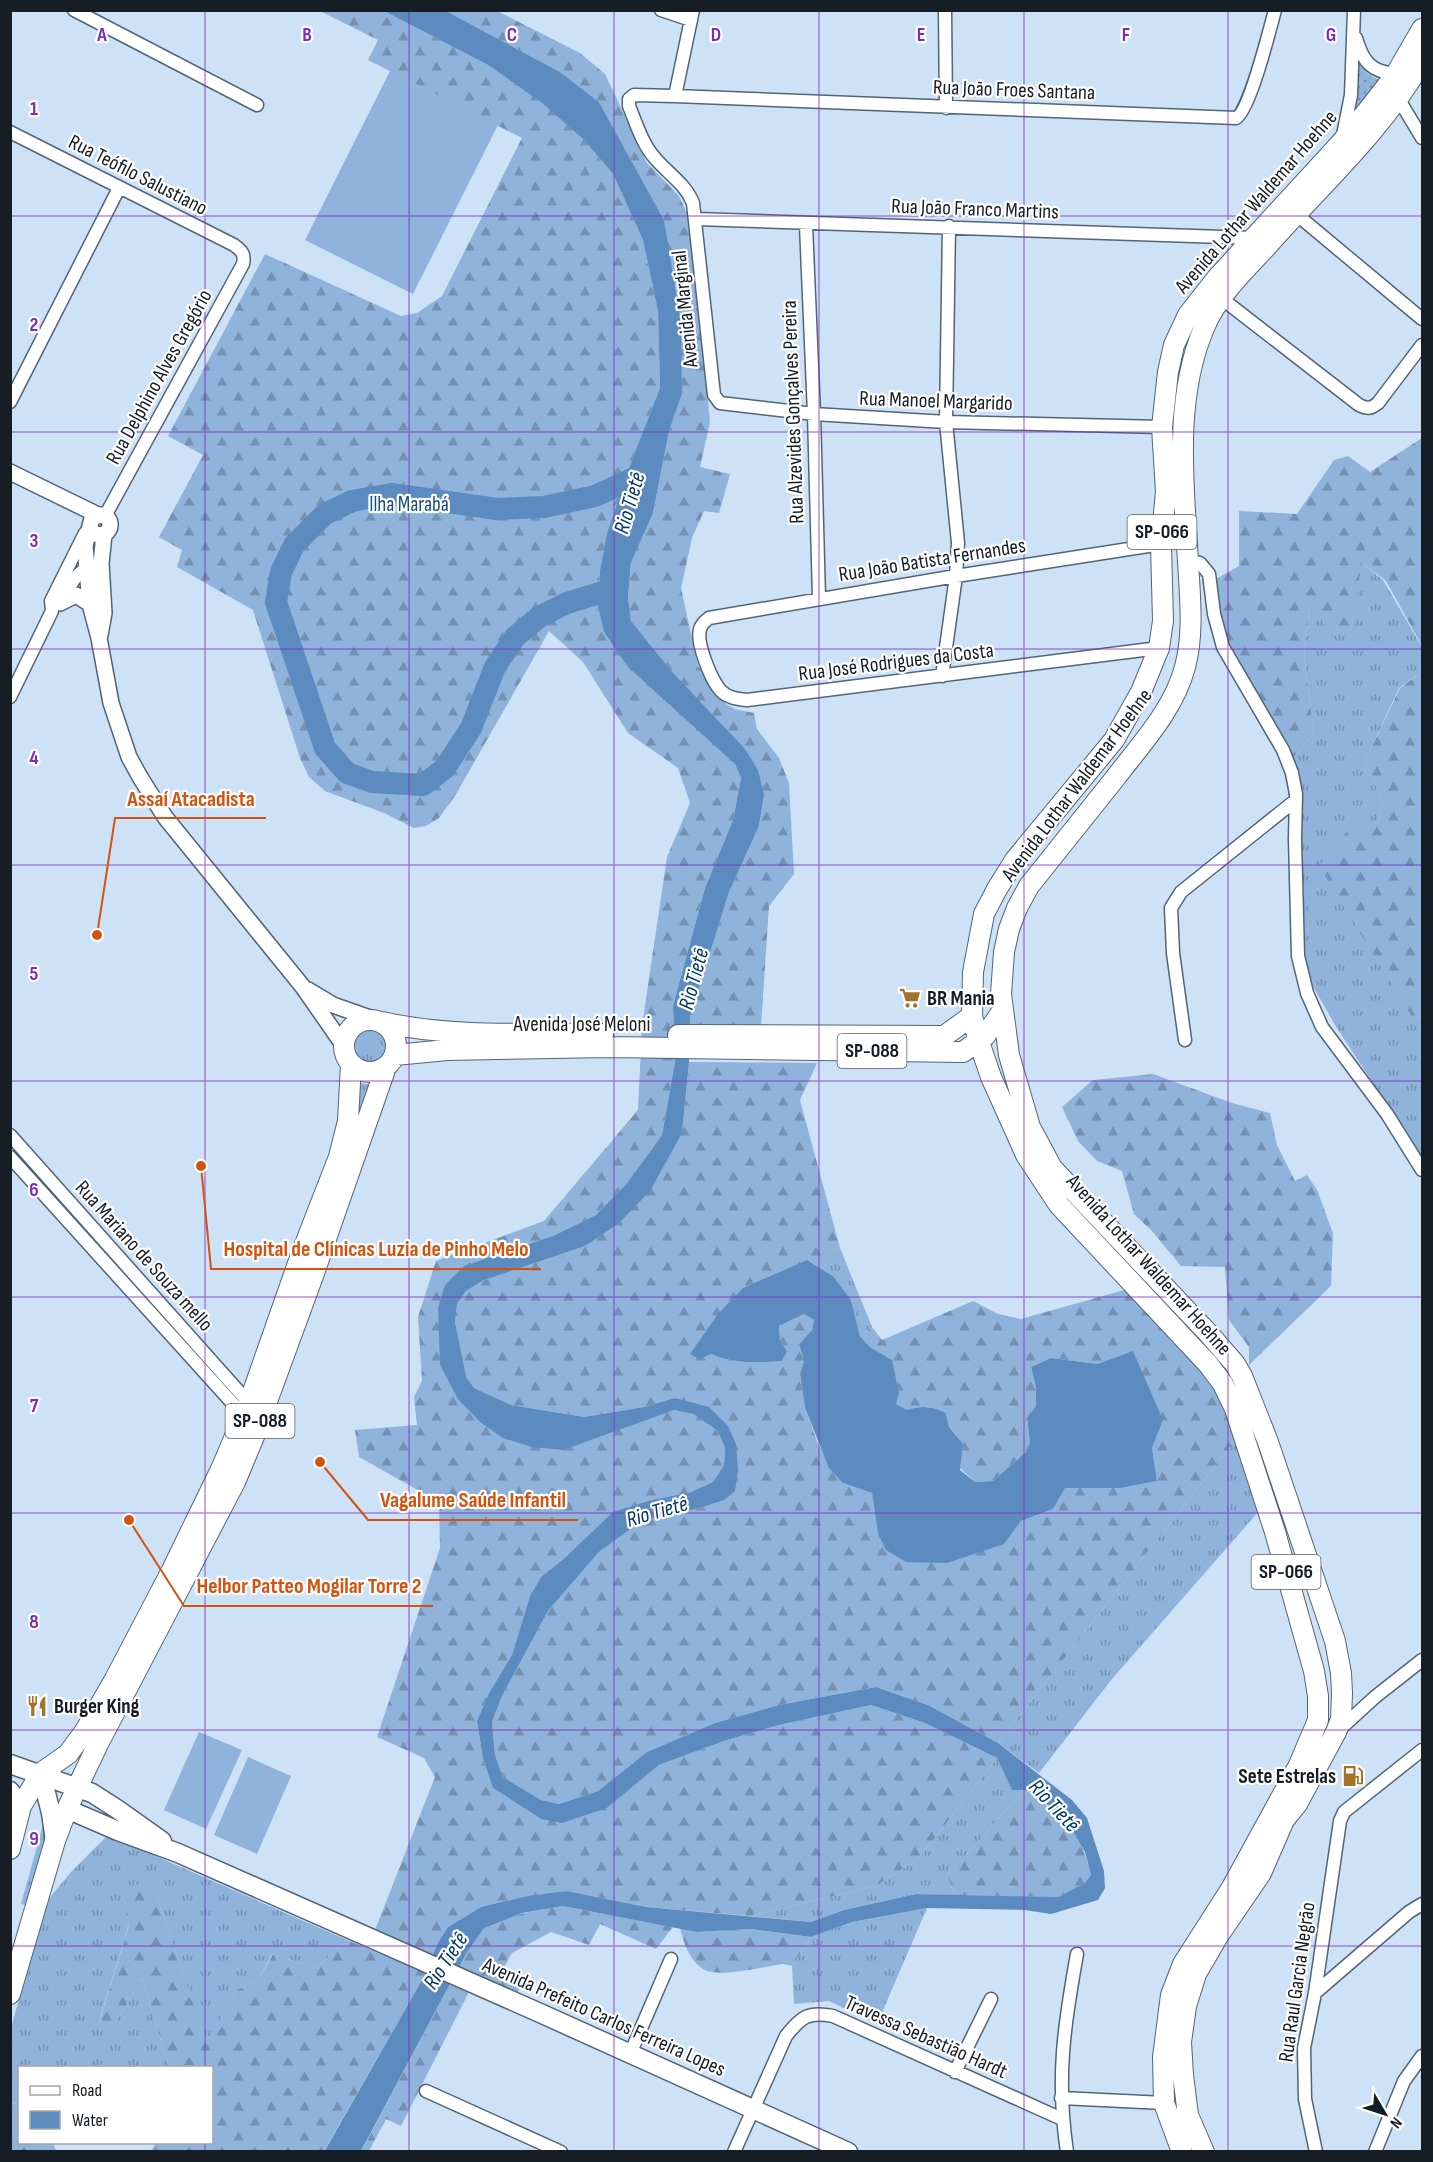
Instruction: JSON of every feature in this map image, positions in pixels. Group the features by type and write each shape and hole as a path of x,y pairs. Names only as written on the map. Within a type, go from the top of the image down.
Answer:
{"main road":[{"name":"SP-066","path":"1396,74 1422,29"},
{"name":"SP-066","path":"1398,98 1422,61"},
{"name":"Avenida Lothar Waldemar Hoehne","path":"1182,2151 1164,2103 1163,2057 1171,1995 1183,1964 1231,1889 1308,1746 1318,1720 1318,1696 1314,1671 1275,1532 1245,1437 1223,1384 1208,1364 1059,1205 1041,1180 1015,1133 979,1042 972,1016 972,988 984,914 996,889 1015,860 1114,740 1141,692 1159,648 1163,621 1161,544 1166,492 1162,427 1168,372 1178,335 1188,315 1253,238 1340,144 1396,74"},
{"name":"Avenida Lothar Waldemar Hoehne","path":"1204,2151 1188,2115 1184,2085 1181,2042 1186,2006 1196,1974 1218,1936 1261,1873 1284,1820 1297,1804 1336,1732 1341,1719 1341,1683 1335,1641 1268,1442 1242,1377 1231,1359 1052,1168 1030,1127 1009,1055 1001,994 1004,952 1009,929 1029,886 1161,717 1178,686 1184,669 1191,614 1184,489 1185,415 1193,358 1204,327 1221,298 1296,213 1343,165 1398,98"},
{"path":"979,1042 1003,1010"},
{"name":"Avenida José Meloni","path":"718,1042 944,1036 972,1016"},
{"path":"347,1055 350,1029 356,1024 377,1021 393,1032 397,1048 391,1061"},
{"name":"Avenida José Meloni","path":"377,1021 414,1028 611,1041 718,1042 963,1052 979,1042"},
{"name":"Avenida José Meloni","path":"391,1061 447,1050 611,1041"},
{"name":"SP-088","path":"347,1055 364,1072 380,1071 391,1061"},
{"name":"SP-088","path":"16,1798 41,1773 68,1754 78,1742 116,1679 207,1500 246,1410 344,1139 348,1121 347,1055"},
{"name":"SP-088","path":"79,1783 235,1482 314,1276 391,1061"},
{"name":"Avenida Prefeito Carlos Ferreira Lopes","path":"10,1764 79,1783 178,1852"},
{"path":"41,1773 49,1802 55,1841"},
{"path":"10,1994 55,1841 79,1783"},
{"path":"10,1849 16,1798"},
{"name":"Avenida Prefeito Carlos Ferreira Lopes","path":"67,1809 139,1839 178,1852 848,2151"},
{"path":"10,1940 16,1938 32,1919"}],"street":[{"path":"74,10 257,105"},
{"path":"661,10 692,15 675,96"},
{"path":"945,10 946,108"},
{"name":"Rua João Froes Santana","path":"629,99 634,95 675,96 946,108 1239,117 1248,100 1275,10"},
{"path":"1340,144 1352,95 1354,10"},
{"path":"1354,29 1359,48 1368,63 1376,71 1396,74"},
{"path":"1398,98 1422,138"},
{"name":"Avenida Marginal","path":"629,99 629,106 648,149 689,193 696,219 714,395"},
{"name":"Rua Teófilo Salustiano","path":"10,132 234,245 241,250 244,257"},
{"path":"10,402 119,188"},
{"path":"1296,213 1422,320"},
{"name":"Rua João Franco Martins","path":"696,219 806,225 949,226 1253,238"},
{"name":"Rua Alzevides Gonçalves Pereira","path":"806,225 819,598"},
{"path":"942,676 956,576 958,543 946,422 949,226"},
{"name":"Rua Delphino Alves Gregório","path":"10,697 56,607 51,601 243,264 244,257"},
{"path":"1221,298 1349,398 1367,409 1378,403 1422,345"},
{"name":"Rua Manoel Margarido","path":"714,395 717,401 723,404 814,414 946,422 1162,427"},
{"path":"10,472 65,500 95,521"},
{"path":"56,607 76,576 94,566 104,535 94,534 95,521"},
{"path":"95,521 85,546 94,566 104,613 99,638"},
{"name":"Rua João Batista Fernandes","path":"709,618 819,598 1161,544"},
{"path":"1188,560 1200,563 1209,574 1214,614 1222,646 1284,750 1292,773 1296,800 1298,956 1307,993 1322,1027 1387,1114 1422,1170"},
{"name":"Avenida José Meloni","path":"94,566 90,603 111,703 121,736 140,777 165,817 303,987 347,1055"},
{"path":"56,607 76,595 90,603"},
{"name":"Rua José Rodrigues da Costa","path":"709,618 704,622 699,634 709,672 721,691 728,696 747,700 1159,648"},
{"path":"1185,1040 1173,953 1171,908 1181,892 1296,800"},
{"name":"Avenida José Meloni","path":"303,987 333,1005 377,1021"},
{"name":"Rua Mariano de Souza mello","path":"10,1135 246,1410"},
{"name":"Rua Mariano de Souza mello","path":"10,1157 246,1410"},
{"path":"1336,1732 1375,1697 1422,1660"},
{"name":"Rua Raul Garcia Negrão","path":"1316,2151 1305,2099 1304,2048 1315,1993 1341,1817 1344,1812 1422,1750"},
{"path":"1315,1993 1409,1912 1422,1904"},
{"path":"1409,1912 1422,1915"},
{"path":"1067,2151 1062,2118 1061,2063 1065,2020 1077,1954"},
{"path":"630,2054 671,1959"},
{"path":"955,2072 991,1999"},
{"name":"Travessa Sebastião Hardt","path":"734,2151 786,2036 806,2016 818,2013 833,2016 1062,2118"},
{"path":"1375,2151 1404,2081 1422,2056"},
{"path":"426,2091 561,2151"},
{"path":"1061,2098 1164,2103"}],"green space":[{"name":"Ilha Marabá","path":"320,11 384,11 488,65 541,101 583,139 613,174 643,240 658,311 660,388 607,533 600,570 598,607 604,632 735,764 741,778 733,820 705,888 673,1006 675,1062 662,1135 628,1182 596,1215 553,1236 438,1308 480,1422 651,1417 674,1410 693,1414 718,1431 725,1448 724,1465 713,1482 691,1492 652,1500 567,1556 541,1577 530,1596 512,1655 489,1693 477,1721 483,1759 493,1788 541,1819 607,1808 659,1765 724,1741 779,1725 871,1705 925,1723 997,1758 920,1857 876,1886 749,1916 646,1907 567,1891 481,1907 448,1927 432,1957 375,1930 435,1777 424,1758 377,1737 440,1548 439,1502 359,1457 355,1430 417,1425 414,1397 422,1381 418,1317 436,1261 544,1221 638,1110 642,1026 667,857 690,803 678,768 628,733 583,662 549,631 455,796 439,818 426,826 414,828 384,813 325,791 309,777 300,758 253,610 177,567 182,550 159,537 203,455 168,436 265,254 401,316 417,313 442,296 522,138 368,60 378,40"},
{"path":"446,11 497,11 580,53 605,74 647,163 679,196 693,226 710,422 700,467 730,474 719,513 704,511 692,538 681,588 698,666 726,704 735,709 754,713 757,729 779,758 789,783 794,874 769,906 761,1027 690,1027 690,1017 729,892 759,826 764,795 674,674 631,621 628,597 631,563 653,513 669,431 682,394 664,220 599,102 560,72"},
{"path":"1357,59 1367,73 1382,80 1354,118 1357,101"},
{"path":"390,71 498,125 413,294 305,240"},
{"path":"1422,438 1422,646 1386,581 1361,562 1354,630 1333,636 1310,604 1304,656 1314,733 1293,758 1222,636 1216,579 1239,566 1239,511 1297,514 1334,460 1348,456 1370,472"},
{"path":"1361,562 1383,580 1422,647 1422,672 1399,688 1365,761 1383,802 1377,824 1412,1017 1422,1018 1422,1158 1335,1025 1306,974 1301,942 1301,789 1293,758 1314,733 1304,656 1310,604"},
{"path":"1422,672 1422,1018 1412,1017 1319,866 1353,824 1377,823 1383,802 1365,761 1400,688"},
{"path":"373,1028 385,1034 391,1046 385,1058 373,1064 361,1058 355,1046 361,1034"},
{"path":"689,1062 817,1063 800,1100 840,1248 743,1288 711,1354 737,1361 782,1361 787,1352 780,1339 779,1326 804,1314 814,1320 812,1330 799,1344 804,1361 800,1374 805,1408 818,1444 843,1483 872,1493 878,1534 1004,1544 1021,1521 1053,1509 1064,1488 1121,1488 1157,1481 1152,1448 1163,1420 1098,1364 1051,1358 1031,1367 1036,1388 1036,1406 1027,1418 1030,1443 1026,1452 993,1481 975,1482 960,1468 963,1444 949,1427 946,1413 927,1407 907,1410 896,1404 892,1360 870,1347 860,1336 872,1327 882,1340 973,1301 998,1314 1021,1319 1124,1290 1195,1362 1218,1392 1236,1439 998,1743 928,1705 876,1687 779,1705 715,1723 647,1752 598,1791 559,1804 541,1800 503,1777 495,1755 492,1722 502,1696 548,1611 599,1552 633,1527 661,1515 697,1509 723,1500 736,1444 676,1398 644,1407 584,1417 511,1405 474,1388 465,1377 455,1322 457,1304 466,1291 482,1281 585,1246 682,1133"},
{"path":"1153,1074 1232,1103 1270,1113 1277,1145 1295,1181 1307,1175 1317,1190 1333,1233 1331,1286 1249,1365 1249,1347 1229,1320 1225,1267 1181,1266 1152,1231 1134,1214 1122,1171 1097,1161 1078,1141 1062,1107 1093,1080"},
{"path":"359,1083 373,1085 356,1133"},
{"path":"840,1248 872,1327 860,1336 851,1300 833,1276 807,1260"},
{"path":"1236,1439 1259,1511 1112,1679 1039,1773 998,1743"},
{"path":"199,1732 242,1750 206,1829 164,1810"},
{"path":"248,1757 291,1776 257,1854 214,1835"},
{"path":"997,1758 1012,1789 1023,1790 947,1875 955,1895 916,1894 844,1910 811,1922 749,1916 876,1886 920,1857"},
{"path":"1023,1790 1038,1797 1055,1816 1072,1827 1090,1869 1091,1875 1086,1883 1058,1897 955,1895 947,1875"},
{"path":"43,1825 47,1844 28,1906 21,1904"},
{"path":"108,1835 347,1940 316,1968 272,1954 258,1980 235,1991 207,2046 156,1894 123,1897 129,1924 99,2022 115,2024 142,1978 169,2066 18,2066 18,2103 11,2104 11,2028 46,1902 71,1872"},
{"path":"136,1884 156,1894 207,2045 235,1991 258,1980 273,1954 316,1968 347,1940 426,1973 324,2151 151,2151 155,2144 213,2144 213,2066 169,2066 142,1978 115,2024 99,2023 129,1925 123,1897"},
{"path":"563,1906 673,1927 656,1949 600,1924 589,1945 551,1932 512,1953 503,1969 524,1979 517,1994 458,1969 475,1938 490,1924 521,1914"},
{"path":"927,1908 877,2024 829,2001 794,2004 792,1966 811,1937 852,1922"},
{"path":"680,1928 697,1932 751,1929 811,1937 792,1966 784,1964 720,1973 703,1969 694,1961 685,1945"},
{"path":"450,1984 469,1992 401,2126 386,2119 369,2151 361,2152"},
{"path":"18,2103 18,2144 53,2144 56,2151 11,2151 11,2104"}],"water":[{"name":"Rio Tietê","path":"384,11 446,11 560,72 599,102 664,220 681,324 682,394 669,431 653,513 631,563 628,597 631,621 674,674 745,749 758,770 764,795 759,826 729,892 690,1017 689,1062 682,1133 650,1191 619,1223 585,1246 482,1281 466,1291 457,1304 455,1322 466,1377 474,1388 511,1405 584,1417 644,1407 675,1398 709,1407 728,1426 736,1444 738,1471 735,1491 724,1500 697,1509 661,1515 633,1527 599,1552 548,1611 502,1696 492,1722 495,1755 503,1777 541,1800 559,1804 598,1791 647,1752 715,1723 779,1705 876,1687 928,1705 998,1743 1072,1800 1087,1818 1104,1871 1105,1888 1098,1900 1051,1914 1025,1910 927,1908 852,1922 811,1937 751,1929 697,1932 563,1906 522,1913 484,1928 467,1952 361,2151 324,2152 426,1973 437,1944 448,1927 481,1907 528,1896 567,1891 646,1907 811,1922 844,1910 916,1894 1058,1897 1085,1883 1091,1875 1085,1852 1069,1824 1057,1819 1049,1806 1034,1793 1012,1790 997,1758 925,1723 871,1705 779,1725 724,1741 659,1765 607,1808 562,1823 541,1819 493,1788 483,1759 477,1721 489,1693 512,1655 530,1596 541,1577 567,1556 613,1512 652,1500 691,1492 713,1482 724,1465 725,1448 718,1431 693,1414 674,1410 563,1450 532,1447 503,1438 480,1422 458,1399 440,1365 438,1308 445,1285 464,1266 553,1236 596,1215 628,1182 662,1135 675,1062 673,1006 705,888 733,820 741,778 735,764 628,667 604,632 598,607 600,570 607,533 660,388 658,311 643,240 613,174 583,139 541,102 488,65"},
{"path":"807,1260 833,1276 851,1300 860,1336 870,1347 892,1360 899,1393 896,1404 907,1410 927,1407 946,1413 949,1427 963,1444 960,1470 975,1482 993,1481 1026,1452 1030,1443 1027,1418 1036,1406 1036,1388 1031,1367 1051,1358 1098,1364 1133,1351 1163,1420 1152,1448 1157,1481 1121,1488 1065,1488 1053,1509 1021,1521 1004,1544 947,1563 906,1562 886,1550 878,1534 872,1493 843,1483 829,1468 805,1408 800,1374 804,1361 799,1344 812,1330 814,1320 804,1314 779,1326 780,1339 787,1352 782,1361 737,1361 711,1354 699,1359 690,1354 718,1314 743,1288"}],"waterway":[{"name":"Rio Tietê","path":"606,591 567,603 539,617 515,637 495,667 471,728 445,768 423,785 372,782 347,773 325,748 276,602 281,572 294,545 325,514 352,501 391,494 497,509 544,507 595,496 636,477"}],"place":[{"name":"Assaí Atacadista","path":"97,935"},
{"name":"BR Mania","path":"910,998"},
{"name":"Hospital de Clínicas Luzia de Pinho Melo","path":"201,1166"},
{"name":"Vagalume Saúde Infantil","path":"320,1462"},
{"name":"Helbor Patteo Mogilar Torre 2","path":"129,1520"},
{"name":"Burger King","path":"37,1706"},
{"name":"Sete Estrelas","path":"1353,1776"}]}
